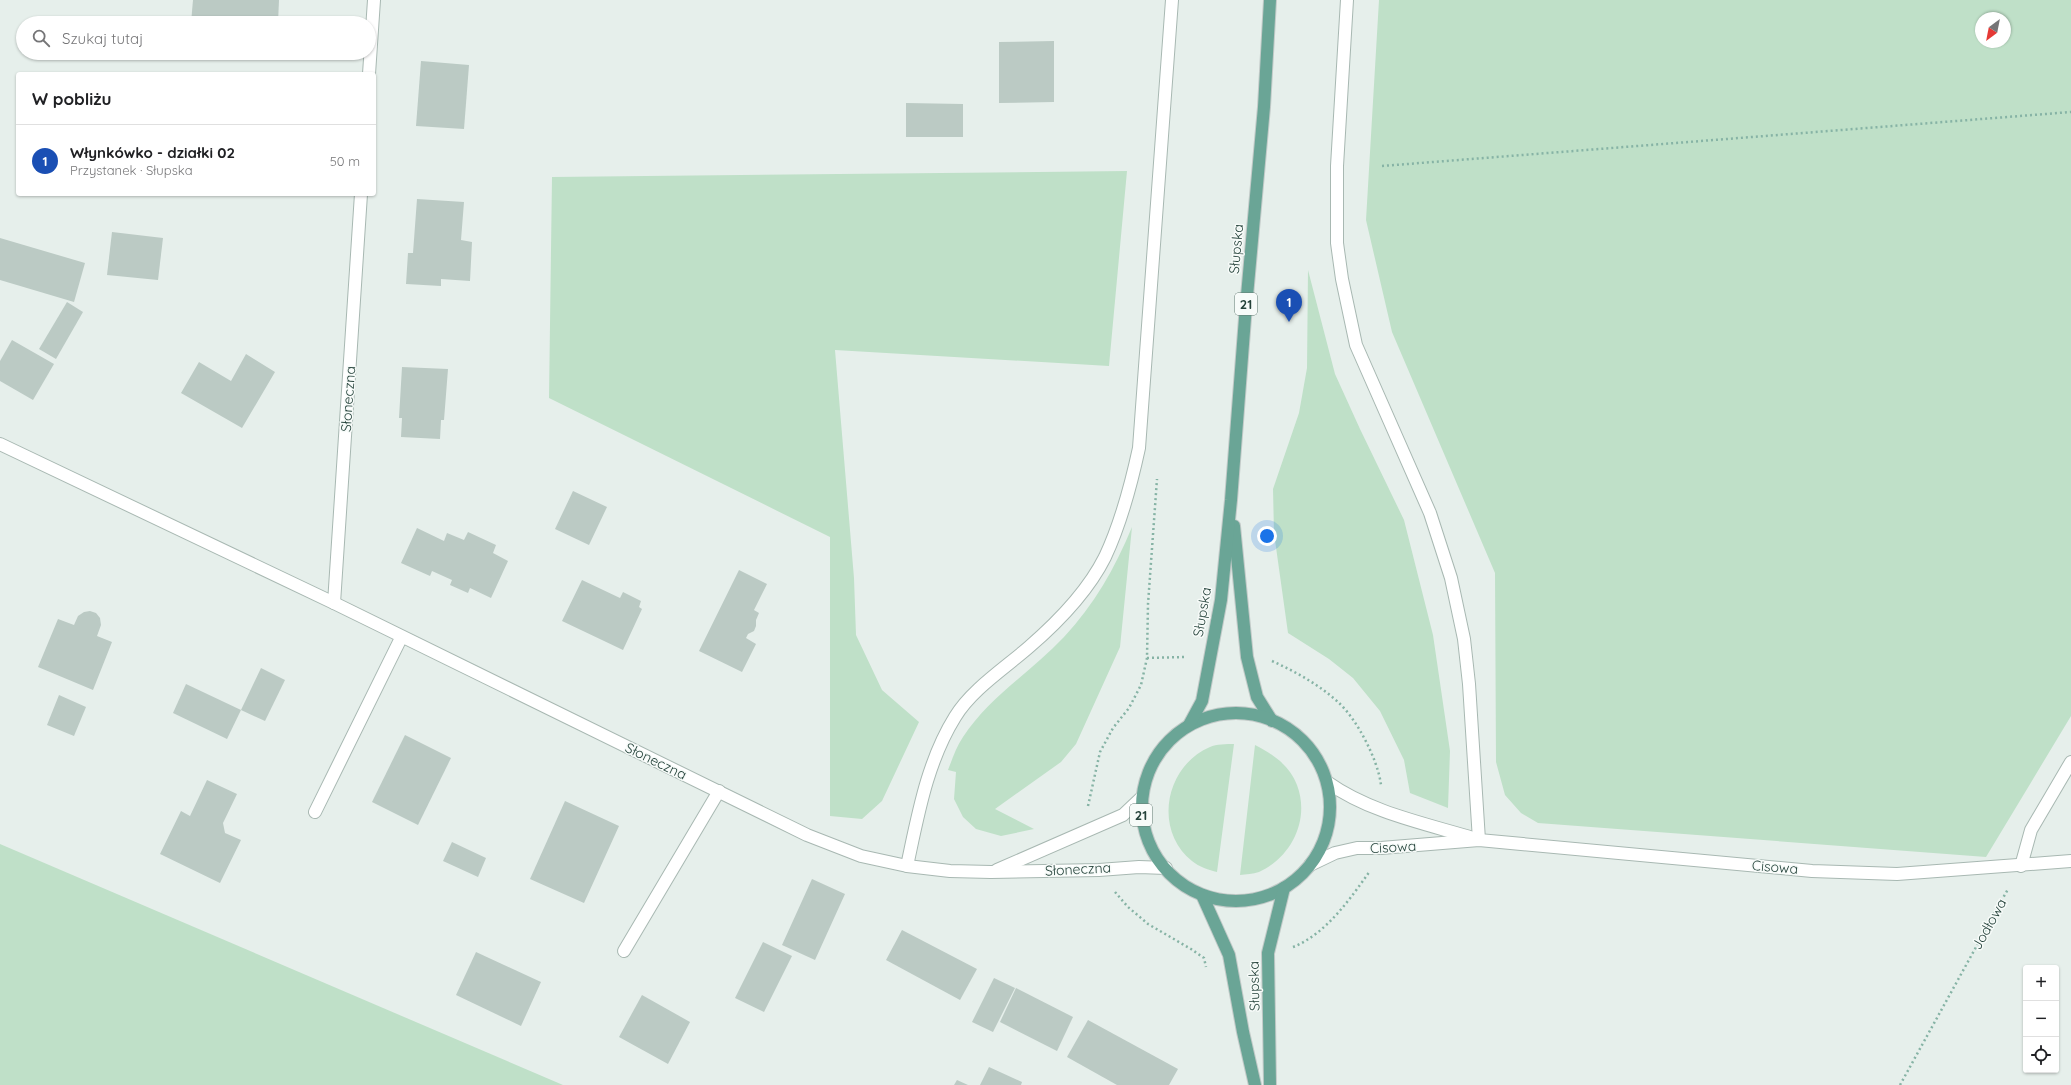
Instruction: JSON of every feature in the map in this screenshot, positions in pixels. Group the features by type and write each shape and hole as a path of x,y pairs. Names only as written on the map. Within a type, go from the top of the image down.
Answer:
{"main road":[{"name":"Słupska","path":"1189,726 1202,702 1207,679 1209,657 1221,600 1231,500 1245,318 1264,107 1270,0"},
{"name":"Słupska","path":"1231,500 1247,657 1257,697 1272,720"},
{"path":"1189,726 1216,713 1239,712 1272,720"},
{"name":"21","path":"1272,720 1293,734 1309,748 1318,760 1327,782 1331,804 1329,822 1322,843 1310,865 1284,888"},
{"name":"21","path":"1189,726 1171,739 1161,752 1146,782 1141,798 1141,818 1145,837 1153,854 1178,880 1202,895"},
{"name":"Słupska","path":"1270,1085 1268,953 1284,888"},
{"path":"1202,895 1223,900 1241,902 1262,898 1284,888"},
{"name":"Słupska","path":"1202,895 1229,955 1243,1032 1255,1085"}],"street":[{"path":"373,16 374,0"},
{"path":"907,866 928,776 941,742 955,716 984,684 1056,622 1084,590 1104,558 1132,481 1139,448 1172,0"},
{"path":"1347,0 1337,174 1337,243 1342,279 1356,345 1430,514 1451,578 1464,638 1479,840"},
{"path":"369,72 370,60"},
{"name":"Słoneczna","path":"334,604 361,196"},
{"name":"Słoneczna","path":"0,444 719,791 806,836 861,856 907,866 950,871 991,872 1099,870 1139,866 1166,868"},
{"path":"315,812 401,638"},
{"path":"2021,866 2031,830 2071,762"},
{"name":"Cisowa","path":"1327,782 1344,795 1385,811 1479,840"},
{"path":"624,952 719,791"},
{"name":"Słoneczna","path":"991,872 1123,816 1141,798"},
{"name":"Cisowa","path":"1310,865 1335,852 1357,848 1380,848 1479,840 1812,871 1897,874 2021,866 2071,861"}],"path":[{"path":"1382,166 2071,112"},
{"path":"1147,658 1209,657"},
{"path":"1247,657 1266,658 1303,676 1339,703 1366,740 1380,775 1385,811"},
{"path":"1268,953 1285,951 1302,944 1327,923 1356,890 1370,871 1380,848"},
{"name":"Jodłowa","path":"1900,1085 2021,866"},
{"path":"1204,958 1229,955"}],"green space":[{"path":"1379,0 2071,0 2071,716 1986,857 1538,823 1521,813 1505,795 1496,762 1495,573 1392,332 1366,220"},
{"path":"1127,171 1109,366 835,350 854,578 856,635 882,690 919,722 882,801 862,819 830,816 830,537 549,398 552,177"},
{"path":"1308,270 1335,374 1404,520 1433,635 1450,751 1448,808 1410,793 1404,760 1380,711 1353,678 1329,659 1288,633 1274,533 1273,489 1299,413 1307,368"},
{"path":"1132,527 1120,647 1076,744 1061,762 995,809 1034,829 1001,836 976,829 963,817 954,799 956,772 948,770 958,745 973,723 985,709 1051,650 1075,625 1103,585"},
{"path":"1234,744 1217,872 1204,868 1195,863 1180,848 1172,833 1169,816 1170,800 1174,783 1183,768 1195,756 1212,746"},
{"path":"1255,745 1280,761 1290,772 1297,785 1301,811 1295,836 1281,857 1259,872 1240,875"},
{"path":"0,844 563,1085 0,1085"}],"building":[{"path":"193,0 279,0 278,16 192,16"},
{"path":"1054,41 1054,102 999,103 999,42"},
{"path":"421,61 469,65 464,129 416,126"},
{"path":"906,103 963,104 963,137 906,137"},
{"path":"417,199 464,202 461,240 472,242 470,281 441,279 441,286 406,284 408,253 413,253"},
{"path":"112,232 163,238 158,280 107,275"},
{"path":"0,238 85,263 74,302 0,280"},
{"path":"67,302 83,312 56,359 39,349"},
{"path":"12,340 54,364 33,400 0,381 0,361"},
{"path":"246,354 275,372 242,428 181,393 199,362 231,381"},
{"path":"402,367 448,369 444,420 441,420 440,439 401,437 402,418 399,418"},
{"path":"573,491 607,507 589,545 555,529"},
{"path":"417,528 444,541 447,533 464,540 468,532 496,545 493,553 508,561 491,598 470,588 468,593 450,585 452,580 432,571 430,576 401,563"},
{"path":"739,570 767,584 754,610 759,613 756,620 756,626 754,631 748,634 746,638 756,644 742,672 699,651"},
{"path":"582,580 620,598 623,592 641,601 639,607 642,609 623,650 562,621"},
{"path":"90,611 96,613 100,618 101,625 97,636 112,642 93,690 38,667 58,619 74,625 78,616 84,612"},
{"path":"261,668 285,680 265,721 241,710"},
{"path":"186,684 241,710 227,739 173,713"},
{"path":"59,695 86,707 74,736 47,725"},
{"path":"405,735 451,758 418,825 372,802"},
{"path":"207,780 237,794 223,823 225,833 241,840 220,883 160,854 181,811 190,816"},
{"path":"565,801 619,826 584,903 530,879"},
{"path":"452,842 486,858 478,877 443,861"},
{"path":"812,879 845,894 815,960 782,945"},
{"path":"902,930 977,969 960,1000 886,960"},
{"path":"763,942 792,956 764,1012 735,998"},
{"path":"476,952 541,982 521,1026 456,995"},
{"path":"994,978 1015,988 993,1032 972,1022"},
{"path":"1016,988 1073,1017 1057,1051 1000,1022"},
{"path":"642,995 690,1022 668,1064 619,1037"},
{"path":"1088,1020 1178,1069 1169,1085 1117,1085 1067,1057"},
{"path":"989,1067 1022,1082 1021,1085 980,1085"},
{"path":"957,1080 968,1085 954,1085"}],"place":[{"name":"Włynkówko - działki 02","path":"1289,322"}]}
